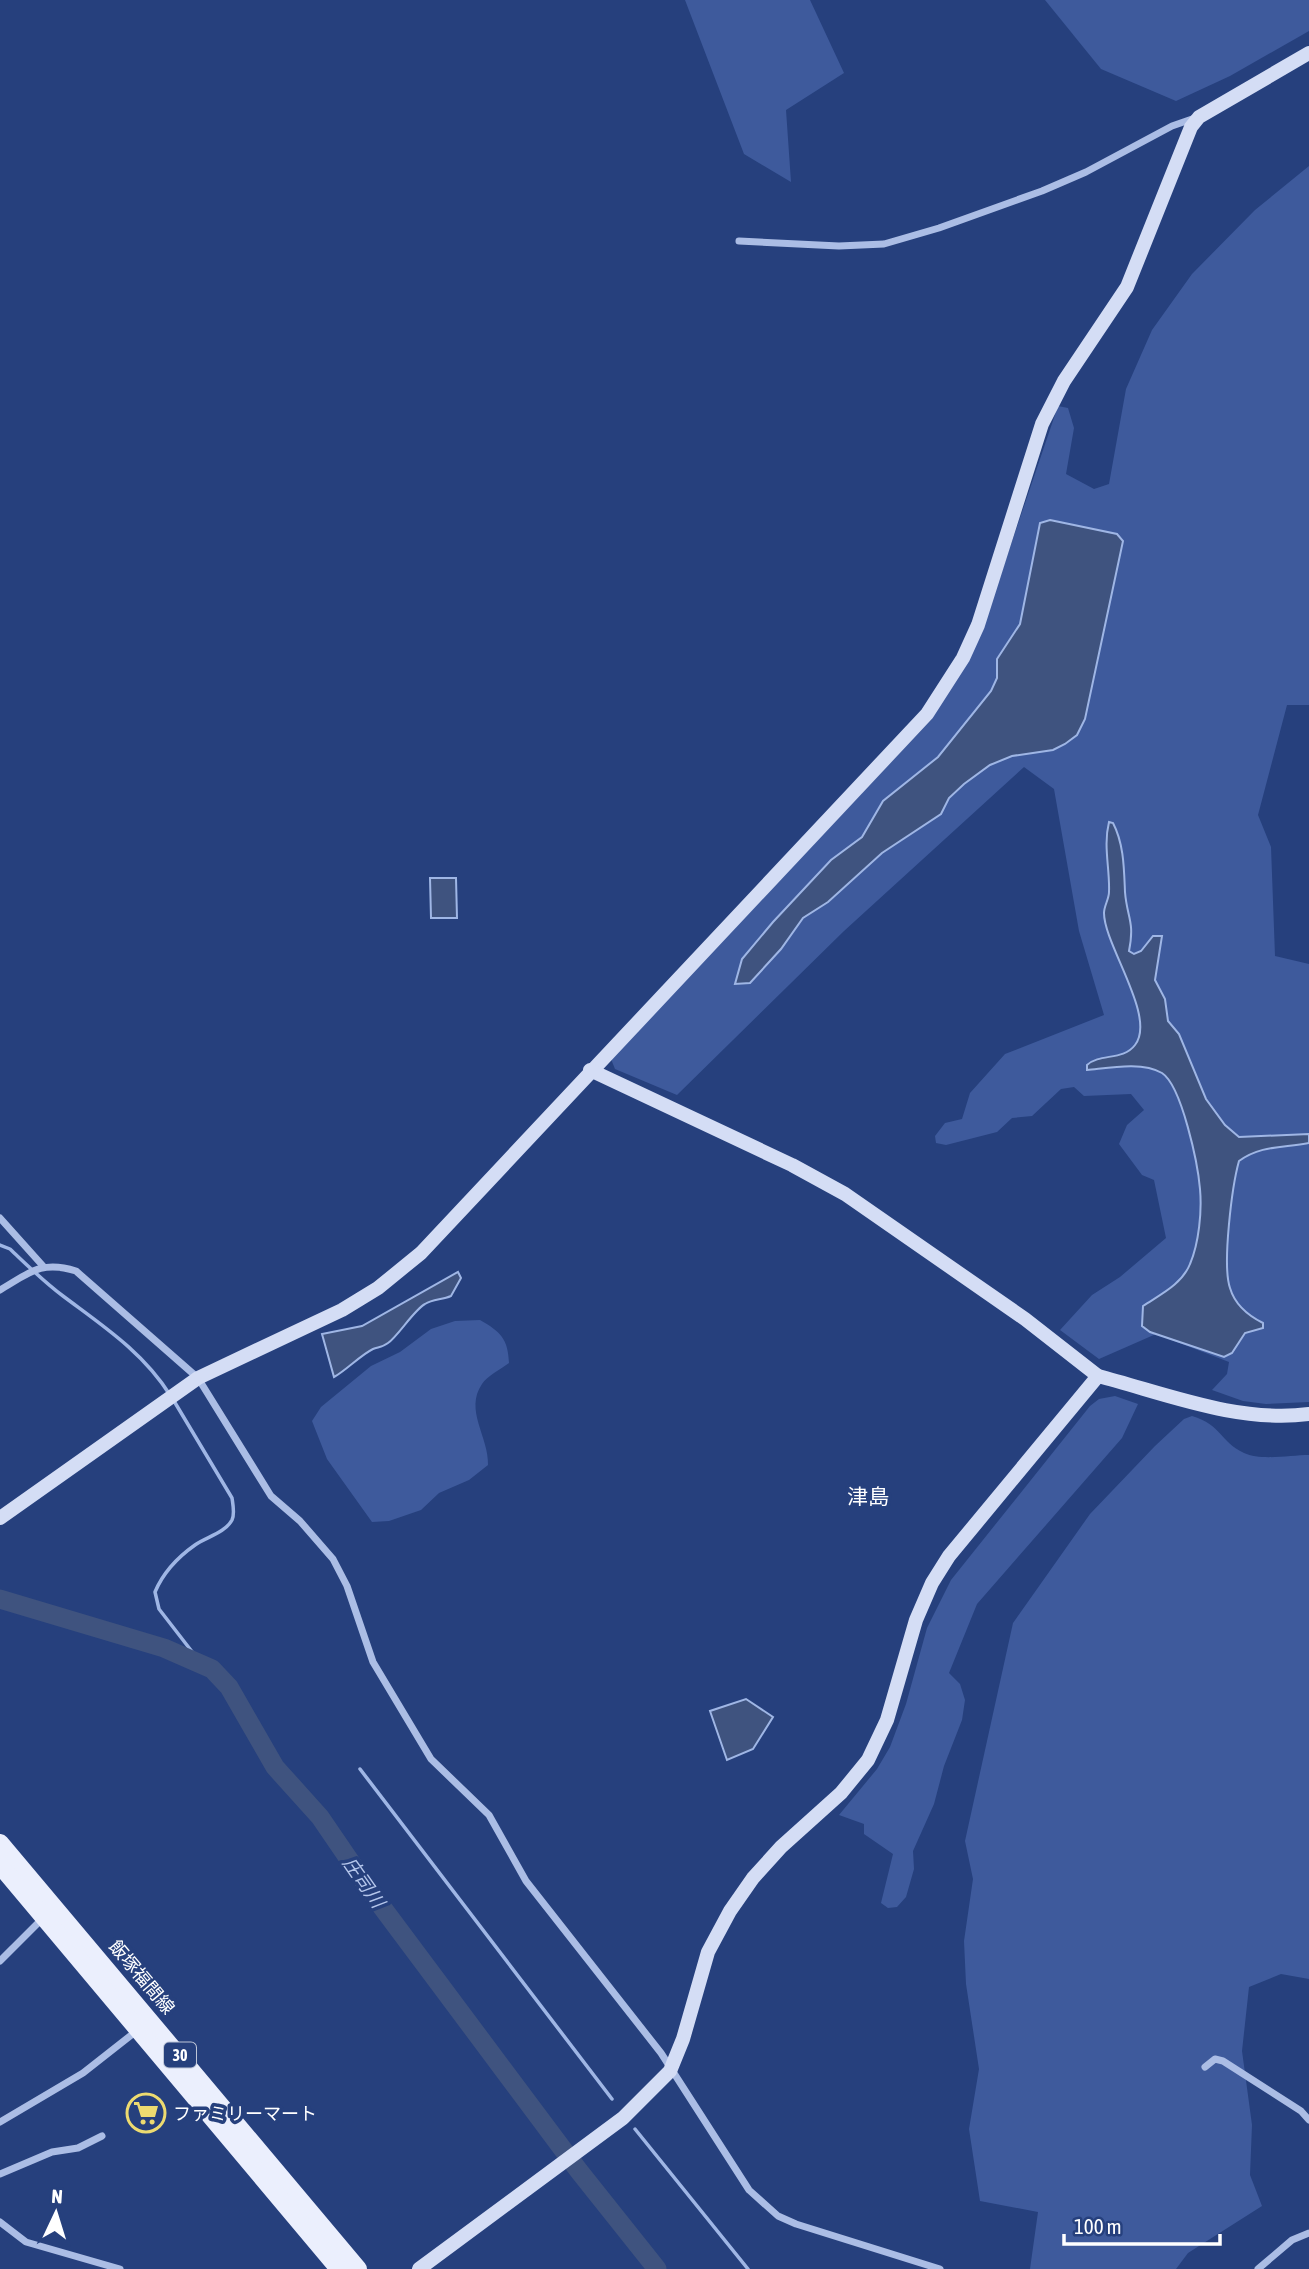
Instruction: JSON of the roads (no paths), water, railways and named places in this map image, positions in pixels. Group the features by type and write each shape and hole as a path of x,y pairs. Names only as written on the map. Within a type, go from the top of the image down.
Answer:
{"main road":[{"name":"飯塚福間線","path":"0,1843 358,2269"},
{"name":"飯塚福間線","path":"0,1865 339,2269"}],"street":[{"path":"738,241 839,246 884,244 1042,191 1086,172 1172,126 1199,117 1309,53"},
{"path":"0,1518 198,1378 342,1310 379,1288 421,1253 927,714 946,686 978,625 1042,424 1064,381 1127,287 1185,138 1199,117"},
{"path":"590,1070 792,1165 845,1194 1025,1319 1103,1377 1234,1413 1278,1418 1309,1414"},
{"path":"0,1217 43,1266"},
{"path":"0,1290 43,1266 56,1265 76,1271 198,1378 271,1496 300,1521 333,1559 347,1586 373,1662 421,1746 447,1777 489,1815 526,1881 661,2053 670,2071 749,2190 764,2206 796,2224 940,2269"},
{"path":"419,2269 642,2102 670,2071 683,2039 708,1952 730,1912 753,1878 781,1847 841,1793 867,1759 887,1720 905,1648 932,1583 949,1556 1103,1377"},
{"path":"0,1961 45,1917"},
{"path":"0,2122 83,2073 139,2029"},
{"path":"1205,2067 1215,2059 1223,2061 1301,2111 1309,2120"},
{"path":"0,2174 52,2152 78,2148 102,2136"},
{"path":"1,2225 26,2242 120,2269"},
{"path":"1258,2269 1292,2240 1309,2233"}],"waterway":[{"path":"0,1245 10,1249 49,1285 135,1353 170,1395"},
{"path":"174,1401 232,1498 233,1506 233,1518 229,1524 183,1555 167,1572 155,1592 159,1609 200,1662"},
{"name":"庄司川","path":"0,1599 164,1648 212,1669 229,1687 275,1767 320,1817 376,1899 579,2171 657,2269"},
{"path":"360,1769 612,2099"},
{"path":"635,2129 748,2269"}],"place":[{"name":"ファミリーマート","path":"146,2113"}],"district":[{"name":"津島","path":"868,1496"}]}
